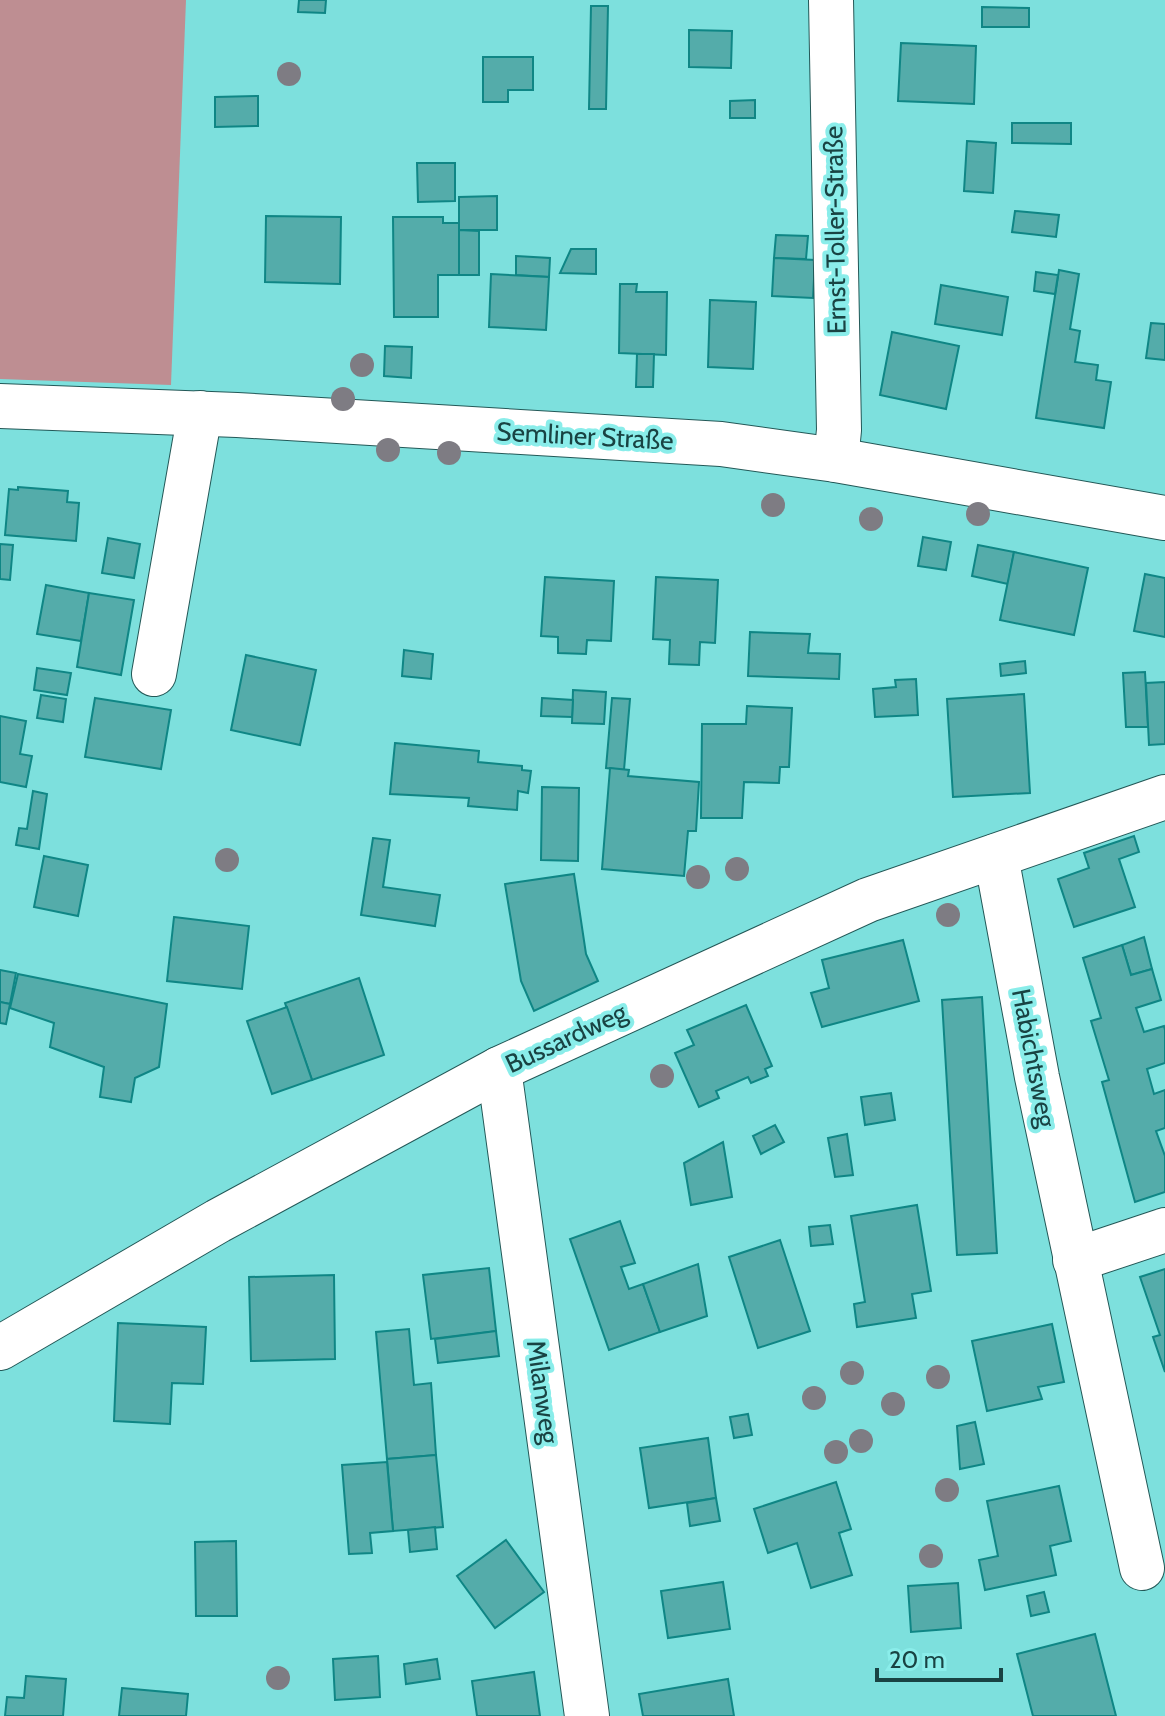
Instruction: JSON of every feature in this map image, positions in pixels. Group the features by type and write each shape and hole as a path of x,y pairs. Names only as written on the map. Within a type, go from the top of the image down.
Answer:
{"street":[{"name":"Ernst-Toller-Straße","path":"831,0 839,430 836,460"},
{"name":"Semliner Straße","path":"0,406 200,413 721,444 836,460 1165,518"},
{"path":"154,674 200,413"},
{"name":"Bussardweg","path":"0,1348 218,1221 499,1069 868,900 1165,797"},
{"name":"Habichtsweg","path":"996,856 1075,1260 1142,1568"},
{"name":"Milanweg","path":"499,1069 587,1716"},
{"path":"1075,1260 1165,1230"}],"shaded area":[{"path":"0,0 186,0 171,385 0,379"}],"building":[{"path":"299,0 326,0 325,13 298,12"},
{"path":"591,6 608,6 606,109 589,109"},
{"path":"982,7 1029,8 1029,27 982,27"},
{"path":"689,30 732,31 731,68 689,67"},
{"path":"901,43 976,46 974,104 898,101"},
{"path":"483,57 533,57 533,90 508,90 508,102 483,102"},
{"path":"258,96 258,126 215,127 215,97"},
{"path":"755,100 755,118 730,118 730,101"},
{"path":"1012,123 1071,123 1071,144 1012,143"},
{"path":"967,141 996,143 993,193 964,191"},
{"path":"417,163 455,163 455,201 418,202"},
{"path":"497,196 497,230 459,230 459,197"},
{"path":"1015,211 1059,215 1056,237 1012,232"},
{"path":"266,216 341,217 340,284 265,282"},
{"path":"393,217 443,217 443,223 459,223 459,275 438,275 438,317 394,317"},
{"path":"459,230 479,231 479,275 459,275"},
{"path":"776,235 808,236 806,259 774,258"},
{"path":"571,249 596,249 596,274 560,273"},
{"path":"516,256 550,258 549,277 516,275"},
{"path":"774,258 815,260 813,298 772,296"},
{"path":"1059,270 1079,274 1070,329 1080,331 1075,362 1098,365 1096,380 1111,382 1104,428 1036,418"},
{"path":"1036,272 1058,275 1055,294 1034,291"},
{"path":"491,274 549,277 546,330 489,327"},
{"path":"620,284 637,284 636,292 667,292 666,355 619,353"},
{"path":"941,285 1008,297 1002,335 935,324"},
{"path":"710,300 756,302 753,369 708,367"},
{"path":"1151,323 1165,324 1165,360 1146,358"},
{"path":"892,332 959,346 946,409 880,395"},
{"path":"385,346 412,347 411,378 384,376"},
{"path":"637,354 654,354 653,387 636,387"},
{"path":"18,487 68,491 67,502 79,503 76,541 5,535 9,489 18,490"},
{"path":"923,537 951,542 946,570 918,566"},
{"path":"108,538 140,544 134,578 102,573"},
{"path":"0,544 13,545 10,580 0,579"},
{"path":"978,545 1014,552 1008,584 972,576"},
{"path":"1014,552 1088,568 1074,635 1000,620"},
{"path":"1145,574 1165,578 1165,637 1134,631"},
{"path":"545,577 614,581 611,641 587,640 586,654 558,653 558,637 541,636"},
{"path":"656,577 718,580 715,643 700,642 699,665 669,664 670,640 653,639"},
{"path":"46,585 89,593 81,641 37,634"},
{"path":"89,593 134,600 121,675 77,667"},
{"path":"750,632 810,634 808,653 840,654 839,679 748,676"},
{"path":"404,650 433,654 431,679 402,676"},
{"path":"246,655 316,670 300,745 231,730"},
{"path":"1025,661 1026,673 1001,676 1000,664"},
{"path":"37,668 71,673 67,695 34,690"},
{"path":"1145,672 1148,727 1126,727 1123,673"},
{"path":"916,679 918,715 875,717 873,689 896,687 895,680"},
{"path":"1165,682 1165,744 1149,745 1146,683"},
{"path":"573,690 606,692 604,724 572,723"},
{"path":"1024,694 1030,793 953,797 947,699"},
{"path":"41,695 66,699 63,722 37,718"},
{"path":"95,698 171,710 161,769 85,757"},
{"path":"542,698 573,700 572,717 541,716"},
{"path":"612,698 630,699 624,770 606,768"},
{"path":"747,706 792,708 789,767 780,767 779,783 744,782 742,818 701,818 702,724 746,724"},
{"path":"0,716 26,721 20,754 32,756 26,787 0,782"},
{"path":"395,743 479,751 478,762 522,766 522,770 531,771 528,793 518,791 517,810 468,806 469,798 390,794"},
{"path":"610,768 629,770 628,776 699,782 696,831 688,831 684,876 602,869"},
{"path":"542,787 579,788 578,861 541,860"},
{"path":"33,791 47,794 39,849 16,845 19,828 27,829"},
{"path":"1134,836 1139,852 1119,859 1135,907 1074,927 1058,879 1089,868 1084,853"},
{"path":"373,838 390,840 383,887 440,895 435,926 361,915"},
{"path":"44,856 88,865 78,916 34,907"},
{"path":"574,874 586,954 598,981 534,1011 521,981 505,884"},
{"path":"174,917 249,926 242,989 167,981"},
{"path":"1144,937 1152,969 1131,975 1122,945"},
{"path":"903,940 919,1001 822,1027 811,993 829,988 822,960"},
{"path":"1122,945 1131,975 1152,969 1161,1000 1136,1008 1144,1032 1164,1026 1165,1030 1165,1063 1147,1069 1154,1094 1165,1090 1165,1128 1156,1131 1165,1156 1165,1192 1135,1202 1102,1082 1109,1080 1091,1021 1101,1018 1083,958"},
{"path":"0,970 16,973 10,1004 0,1002"},
{"path":"18,974 167,1004 159,1067 135,1078 131,1102 100,1097 104,1067 50,1047 54,1023 10,1008"},
{"path":"359,978 384,1055 312,1080 285,1003"},
{"path":"982,997 997,1253 957,1255 942,1000"},
{"path":"0,1002 10,1004 6,1024 0,1023"},
{"path":"746,1005 772,1066 765,1069 768,1076 751,1083 748,1077 716,1091 719,1098 699,1107 675,1053 694,1045 687,1030"},
{"path":"287,1007 312,1080 272,1094 247,1021"},
{"path":"891,1093 895,1120 865,1125 861,1097"},
{"path":"775,1125 784,1142 761,1154 753,1136"},
{"path":"847,1134 853,1175 835,1177 828,1138"},
{"path":"723,1142 732,1197 691,1205 684,1163"},
{"path":"917,1205 931,1291 912,1294 916,1318 857,1327 854,1304 865,1302 851,1216"},
{"path":"620,1221 635,1263 621,1267 629,1289 643,1284 660,1332 609,1350 570,1239"},
{"path":"830,1225 833,1244 811,1246 809,1227"},
{"path":"780,1240 810,1331 758,1348 729,1257"},
{"path":"698,1264 707,1316 660,1332 643,1284"},
{"path":"489,1268 496,1331 431,1339 423,1275"},
{"path":"1165,1269 1165,1372 1153,1337 1160,1335 1140,1277"},
{"path":"334,1275 335,1359 251,1361 249,1277"},
{"path":"118,1323 206,1327 203,1384 172,1383 170,1424 114,1421"},
{"path":"1052,1324 1064,1382 1038,1387 1042,1399 987,1411 972,1341"},
{"path":"409,1329 414,1385 431,1383 436,1455 387,1459 376,1332"},
{"path":"496,1331 499,1356 438,1363 435,1339"},
{"path":"748,1414 752,1435 734,1438 730,1417"},
{"path":"975,1422 984,1464 960,1469 957,1426"},
{"path":"708,1438 716,1498 649,1508 640,1448"},
{"path":"436,1455 443,1527 393,1531 387,1459"},
{"path":"387,1462 393,1531 370,1533 372,1553 349,1554 342,1465"},
{"path":"836,1482 851,1529 839,1533 852,1575 811,1588 797,1543 768,1553 754,1509"},
{"path":"1059,1486 1071,1541 1050,1546 1056,1575 985,1590 979,1560 998,1556 987,1501"},
{"path":"716,1498 720,1521 690,1526 687,1503"},
{"path":"435,1527 437,1549 410,1552 408,1530"},
{"path":"506,1540 544,1592 495,1628 457,1576"},
{"path":"236,1541 237,1616 196,1616 195,1542"},
{"path":"723,1582 730,1629 668,1638 661,1591"},
{"path":"958,1583 961,1628 911,1632 908,1586"},
{"path":"1044,1592 1049,1612 1031,1616 1027,1596"},
{"path":"1095,1634 1116,1716 1033,1716 1017,1654"},
{"path":"378,1656 380,1697 335,1700 333,1659"},
{"path":"437,1659 440,1679 406,1684 404,1664"},
{"path":"534,1672 540,1716 477,1716 472,1681"},
{"path":"26,1676 66,1679 63,1716 5,1716 7,1697 24,1698"},
{"path":"728,1679 734,1716 643,1716 639,1694"},
{"path":"122,1688 188,1694 186,1716 119,1716"}]}
